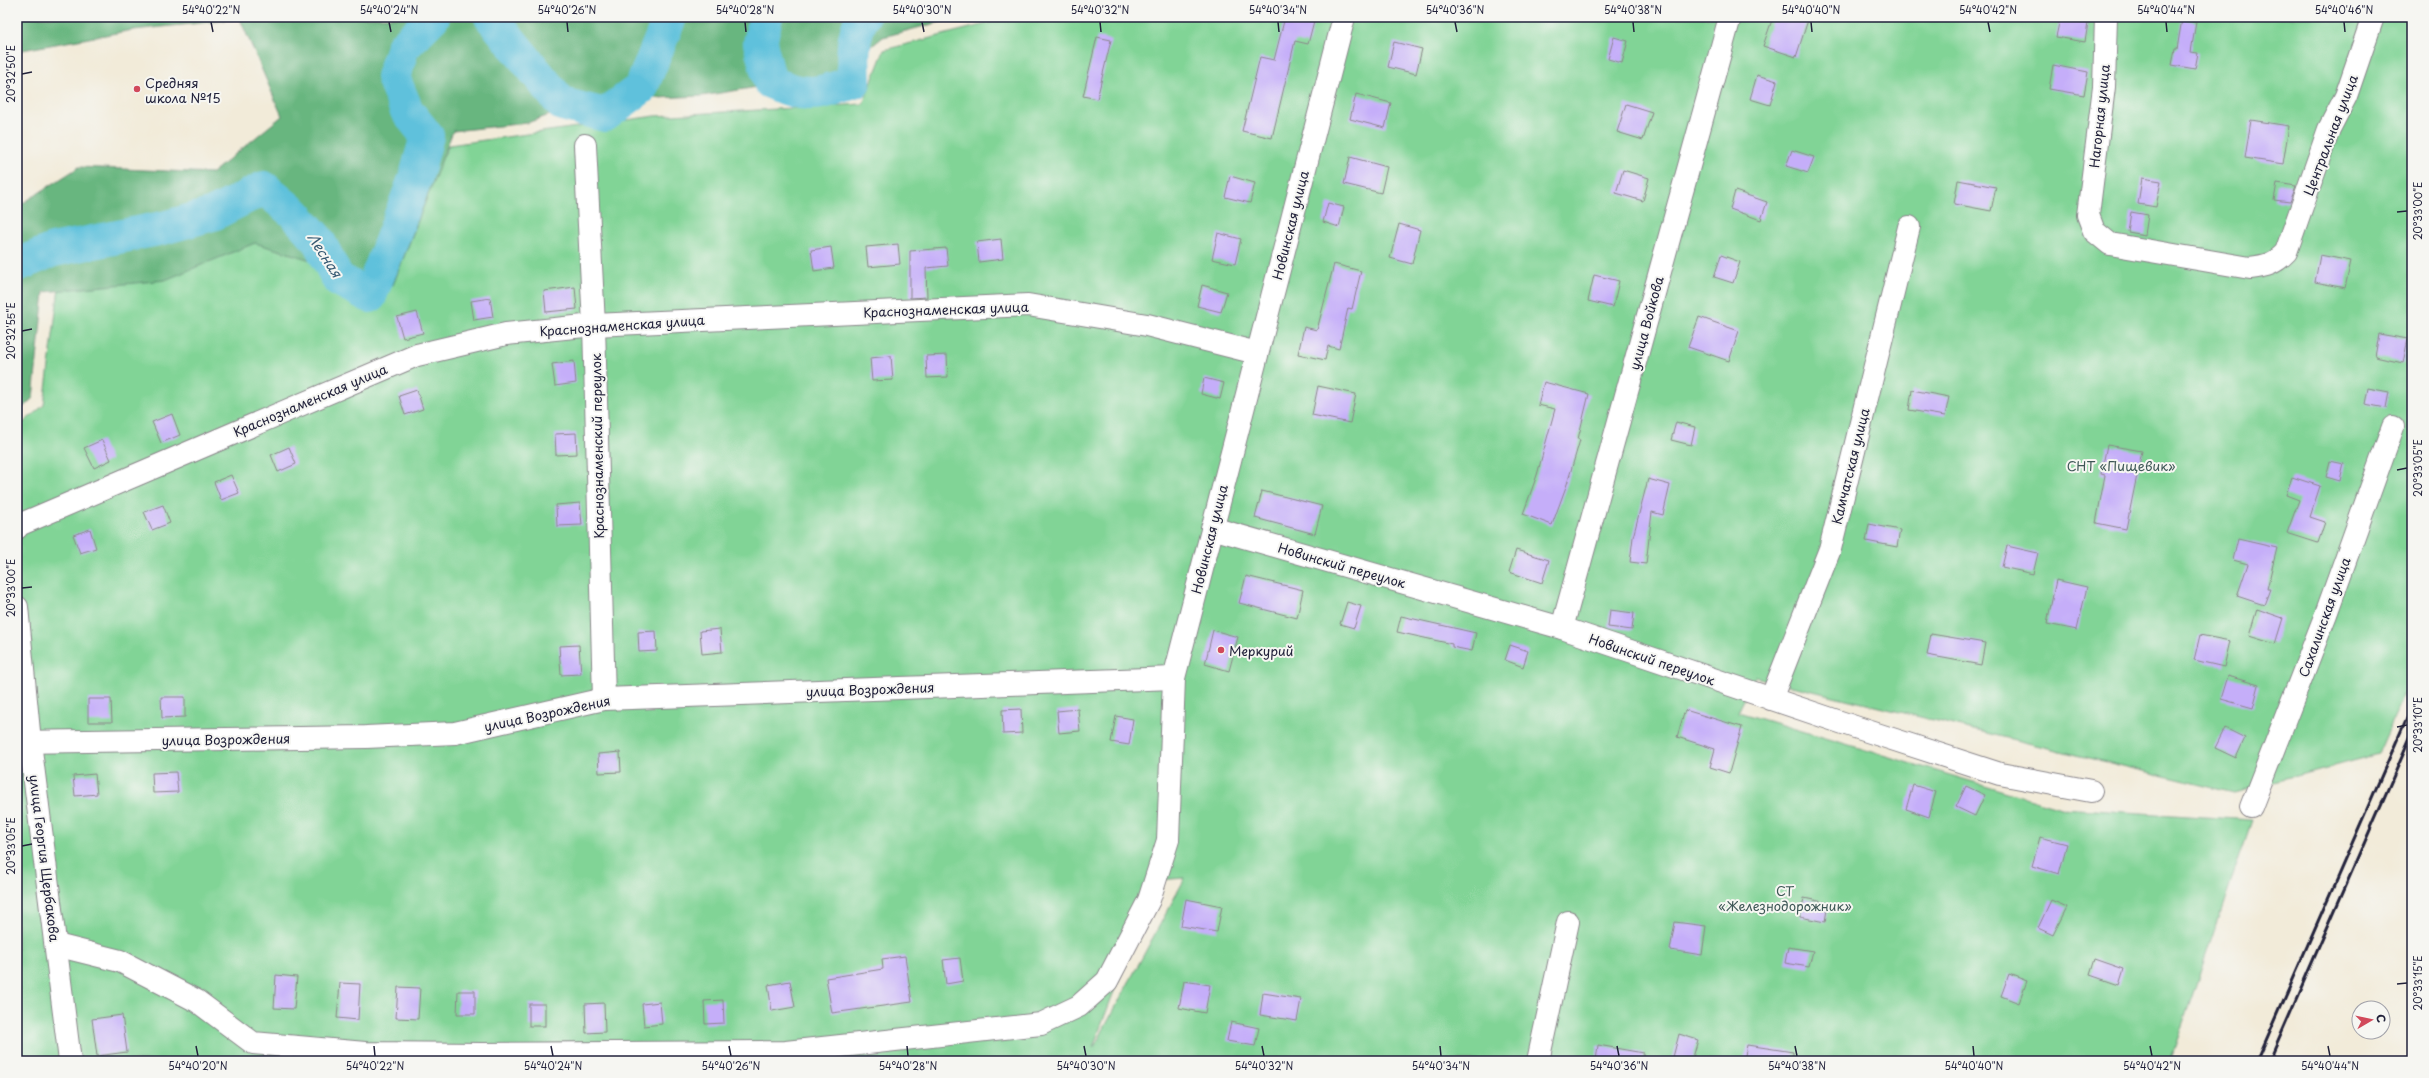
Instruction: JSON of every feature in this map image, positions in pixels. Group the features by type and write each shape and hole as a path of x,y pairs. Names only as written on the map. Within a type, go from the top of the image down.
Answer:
{"street":[{"name":"Новинская улица","path":"56,945 120,961 197,1001 253,1043 365,1053 482,1058 785,1056 1041,1024 1079,1006 1107,981 1149,900 1168,840 1174,678 1344,17"},
{"name":"улица Войкова","path":"1562,628 1730,17"},
{"name":"Нагорная улица","path":"2106,17 2104,87 2088,215 2094,231 2110,244 2250,268 2267,266 2278,261 2286,252"},
{"name":"Центральная улица","path":"2286,252 2329,129 2346,96 2373,17"},
{"name":"Краснознаменский переулок","path":"585,145 594,325 604,699"},
{"name":"Камчатская улица","path":"1771,699 1830,549 1909,227"},
{"name":"Краснознаменская улица","path":"18,526 417,354 506,334 594,325 1028,305 1147,324 1257,353"},
{"name":"Сахалинская улица","path":"2251,807 2326,614 2393,427"},
{"name":"Новинский переулок","path":"1212,528 1562,628 1771,699 2000,774 2091,791"},
{"name":"улица Георгия Щербакова","path":"17,607 23,742 56,945 70,1061"},
{"name":"улица Возрождения","path":"23,742 366,737 455,733 604,699 1174,678"},
{"path":"1538,1061 1568,922"}],"green space":[{"path":"17,17 959,17 883,37 838,74 702,96 589,101 527,123 453,131 393,285 255,243 165,280 44,292 33,398 17,413 17,207 79,167 212,173 282,116 240,19 133,30 17,51"},
{"path":"1013,17 2412,17 2412,678 2378,754 2234,793 1755,677 1738,712 2061,808 2252,820 2170,1061 17,1061 17,428 44,405 60,280 271,225 370,296 449,145 655,116 863,104 884,50","holes":["1185,878 1094,1047 1156,880"]}],"building":[{"path":"1285,17 1315,17 1308,44 1295,41 1272,138 1242,131 1260,57 1274,60"},
{"path":"1773,17 1809,17 1796,57 1763,46"},
{"path":"2060,18 2088,23 2085,42 2056,37"},
{"path":"2182,19 2196,22 2191,52 2198,53 2195,69 2172,65 2175,49 2177,49"},
{"path":"1097,37 1111,40 1097,99 1083,96"},
{"path":"1614,37 1628,41 1622,63 1608,59"},
{"path":"1394,42 1422,49 1416,74 1388,67"},
{"path":"2053,65 2088,72 2084,95 2049,89"},
{"path":"1757,75 1777,81 1770,105 1750,99"},
{"path":"1356,94 1391,103 1385,128 1350,119"},
{"path":"1626,104 1652,112 1643,140 1617,132"},
{"path":"2251,120 2289,126 2283,164 2245,158"},
{"path":"1792,150 1814,157 1808,173 1786,166"},
{"path":"1350,157 1387,167 1381,193 1344,184"},
{"path":"1623,170 1649,178 1643,201 1616,193"},
{"path":"1230,176 1255,183 1250,203 1225,197"},
{"path":"2142,178 2161,181 2156,207 2138,204"},
{"path":"1958,180 1996,187 1991,211 1954,204"},
{"path":"2277,183 2296,186 2290,202 2274,200"},
{"path":"1735,191 1767,202 1761,220 1730,209"},
{"path":"1328,203 1344,207 1339,227 1323,222"},
{"path":"2131,212 2148,215 2145,235 2128,232"},
{"path":"1399,224 1420,230 1412,264 1390,258"},
{"path":"1218,233 1241,239 1235,264 1212,259"},
{"path":"1001,239 1003,259 979,262 977,242"},
{"path":"898,244 900,264 868,267 866,247"},
{"path":"831,247 834,268 814,271 811,250"},
{"path":"946,248 948,266 926,268 927,297 910,298 910,251"},
{"path":"1721,255 1740,262 1733,283 1714,277"},
{"path":"2320,255 2351,261 2345,288 2315,282"},
{"path":"1334,264 1361,271 1352,309 1348,308 1339,349 1328,346 1325,360 1298,354 1304,327 1317,330"},
{"path":"1594,275 1619,281 1613,307 1588,301"},
{"path":"1202,285 1227,292 1221,312 1197,306"},
{"path":"575,287 577,309 546,312 544,291"},
{"path":"490,298 493,317 474,320 471,301"},
{"path":"417,312 423,333 403,338 397,317"},
{"path":"1699,317 1739,331 1729,361 1688,347"},
{"path":"2379,334 2408,339 2403,363 2375,357"},
{"path":"947,355 948,377 927,378 926,356"},
{"path":"891,356 893,380 872,381 870,358"},
{"path":"574,361 576,383 555,386 552,364"},
{"path":"1204,378 1224,383 1220,399 1201,394"},
{"path":"1544,382 1589,394 1578,439 1580,440 1567,484 1552,525 1523,514 1537,475 1555,409 1538,405"},
{"path":"1318,386 1356,394 1350,423 1312,415"},
{"path":"2368,388 2389,392 2386,408 2365,404"},
{"path":"417,390 423,409 405,415 399,396"},
{"path":"1912,390 1949,397 1945,416 1909,410"},
{"path":"172,414 180,435 161,443 152,422"},
{"path":"1676,422 1695,427 1691,445 1671,440"},
{"path":"576,433 577,454 556,455 555,434"},
{"path":"102,440 111,460 94,468 84,448"},
{"path":"2107,445 2142,451 2126,529 2096,523 2105,475 2101,474"},
{"path":"289,447 296,464 278,472 271,455"},
{"path":"2330,461 2344,464 2340,481 2326,477"},
{"path":"231,475 239,493 221,500 214,482"},
{"path":"2292,477 2320,486 2310,517 2325,522 2318,543 2287,533 2299,500 2286,495"},
{"path":"1648,479 1670,485 1663,515 1652,512 1646,564 1630,562 1633,537"},
{"path":"1262,491 1322,506 1315,534 1255,518"},
{"path":"580,503 582,525 557,526 556,505"},
{"path":"163,505 170,523 152,530 144,512"},
{"path":"1869,524 1900,530 1897,547 1866,541"},
{"path":"90,529 96,548 80,553 73,535"},
{"path":"2238,539 2277,548 2267,589 2270,589 2264,605 2237,596 2248,564 2233,560"},
{"path":"2007,546 2038,553 2033,574 2002,567"},
{"path":"1516,550 1549,560 1542,583 1509,572"},
{"path":"1246,576 1303,590 1297,618 1239,603"},
{"path":"2056,580 2087,587 2077,630 2047,624"},
{"path":"1347,602 1361,606 1354,628 1340,624"},
{"path":"2257,609 2283,618 2275,644 2249,636"},
{"path":"1610,610 1634,613 1632,630 1608,627"},
{"path":"1401,616 1476,633 1472,651 1452,647 1452,644 1397,632"},
{"path":"720,629 722,652 702,654 700,631"},
{"name":"Меркурий","path":"1213,630 1238,637 1229,671 1205,664"},
{"path":"656,631 657,651 639,652 638,632"},
{"path":"1931,634 1985,643 1981,665 1927,655"},
{"path":"2200,635 2230,641 2224,667 2194,660"},
{"path":"579,645 581,674 561,675 559,646"},
{"path":"1510,645 1528,651 1523,667 1505,660"},
{"path":"2228,676 2259,685 2253,708 2221,699"},
{"path":"161,697 185,697 185,717 162,718"},
{"path":"88,699 111,699 112,722 88,722"},
{"path":"1021,709 1022,733 1003,734 1002,710"},
{"path":"1078,709 1080,731 1059,733 1057,711"},
{"path":"1685,710 1742,727 1729,773 1710,767 1715,749 1677,737"},
{"path":"1116,716 1133,719 1129,745 1111,742"},
{"path":"2225,728 2245,738 2236,758 2215,748"},
{"path":"620,752 621,772 599,773 598,754"},
{"path":"176,772 178,792 153,793 152,773"},
{"path":"95,774 97,794 75,796 73,776"},
{"path":"1913,785 1936,792 1929,817 1906,809"},
{"path":"1966,786 1985,795 1975,816 1956,807"},
{"path":"2040,837 2067,844 2059,874 2032,866"},
{"path":"1804,898 1828,903 1825,922 1800,917"},
{"path":"1186,899 1222,906 1217,932 1181,926"},
{"path":"2051,900 2067,907 2053,935 2038,928"},
{"path":"1675,922 1706,926 1702,955 1670,950"},
{"path":"1788,947 1813,951 1809,967 1785,963"},
{"path":"905,956 912,1002 832,1013 826,978 883,969 882,959"},
{"path":"960,958 963,981 946,984 943,960"},
{"path":"2095,959 2124,969 2119,985 2090,975"},
{"path":"2009,974 2027,981 2019,1003 2001,996"},
{"path":"276,975 297,977 294,1009 274,1008"},
{"path":"790,981 795,1007 772,1011 768,985"},
{"path":"1184,981 1210,985 1205,1013 1179,1008"},
{"path":"340,983 360,984 358,1020 337,1018"},
{"path":"398,987 420,988 418,1019 396,1018"},
{"path":"458,991 475,991 475,1014 457,1014"},
{"path":"1263,993 1301,999 1297,1021 1260,1015"},
{"path":"723,1000 724,1023 705,1024 704,1001"},
{"path":"660,1002 662,1024 644,1026 642,1004"},
{"path":"604,1003 605,1032 586,1033 585,1004"},
{"path":"529,1004 545,1004 545,1026 529,1026"},
{"path":"122,1015 127,1052 97,1056 92,1019"},
{"path":"1231,1022 1259,1028 1255,1046 1227,1041"},
{"path":"1679,1034 1698,1040 1692,1061 1672,1061"},
{"path":"1598,1045 1643,1053 1643,1061 1596,1061"},
{"path":"1747,1045 1793,1052 1793,1061 1744,1061"}],"waterway":[{"name":"Лесная","path":"17,265 53,250 163,228 213,214 264,188 294,213 318,240 338,279 370,296 416,176 427,136 407,111 393,77 403,47 433,17"},
{"name":"Лесная","path":"491,17 562,104 605,115 641,88 670,17"},
{"name":"Лесная","path":"766,17 760,43 770,82 793,91 812,93 830,90 854,82 853,57 856,32 863,17"}],"railway":[{"path":"2257,1061 2412,706"},
{"path":"2269,1061 2412,734"}],"place":[{"name":"Средняя школа №15","path":"137,89"},
{"name":"Меркурий","path":"1221,650"}],"park label":[{"name":"СНТ «Пищевик»","path":"2121,465"},
{"name":"СТ «Железнодорожник»","path":"1785,898"}]}
